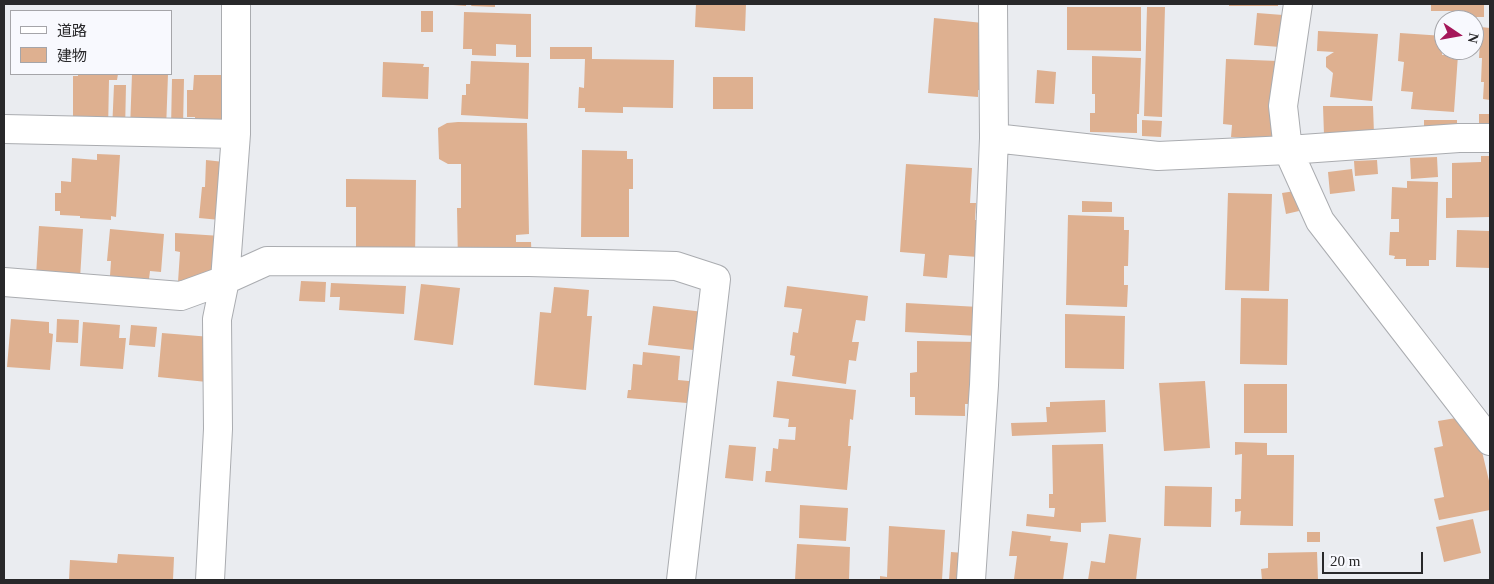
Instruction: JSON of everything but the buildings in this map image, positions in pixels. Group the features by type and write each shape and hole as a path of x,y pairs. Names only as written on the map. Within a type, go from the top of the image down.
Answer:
{"street":[{"path":"210,580 218,429 216,319 225,280 236,134 236,4"},
{"path":"971,580 984,385 994,138 993,4"},
{"path":"1298,4 1283,106 1288,150 1320,221 1490,441"},
{"path":"4,129 236,134"},
{"path":"994,138 1158,156 1288,150 1459,138 1490,138"},
{"path":"4,282 181,296 225,280 267,261 519,262 676,266 716,279 681,580"}]}
